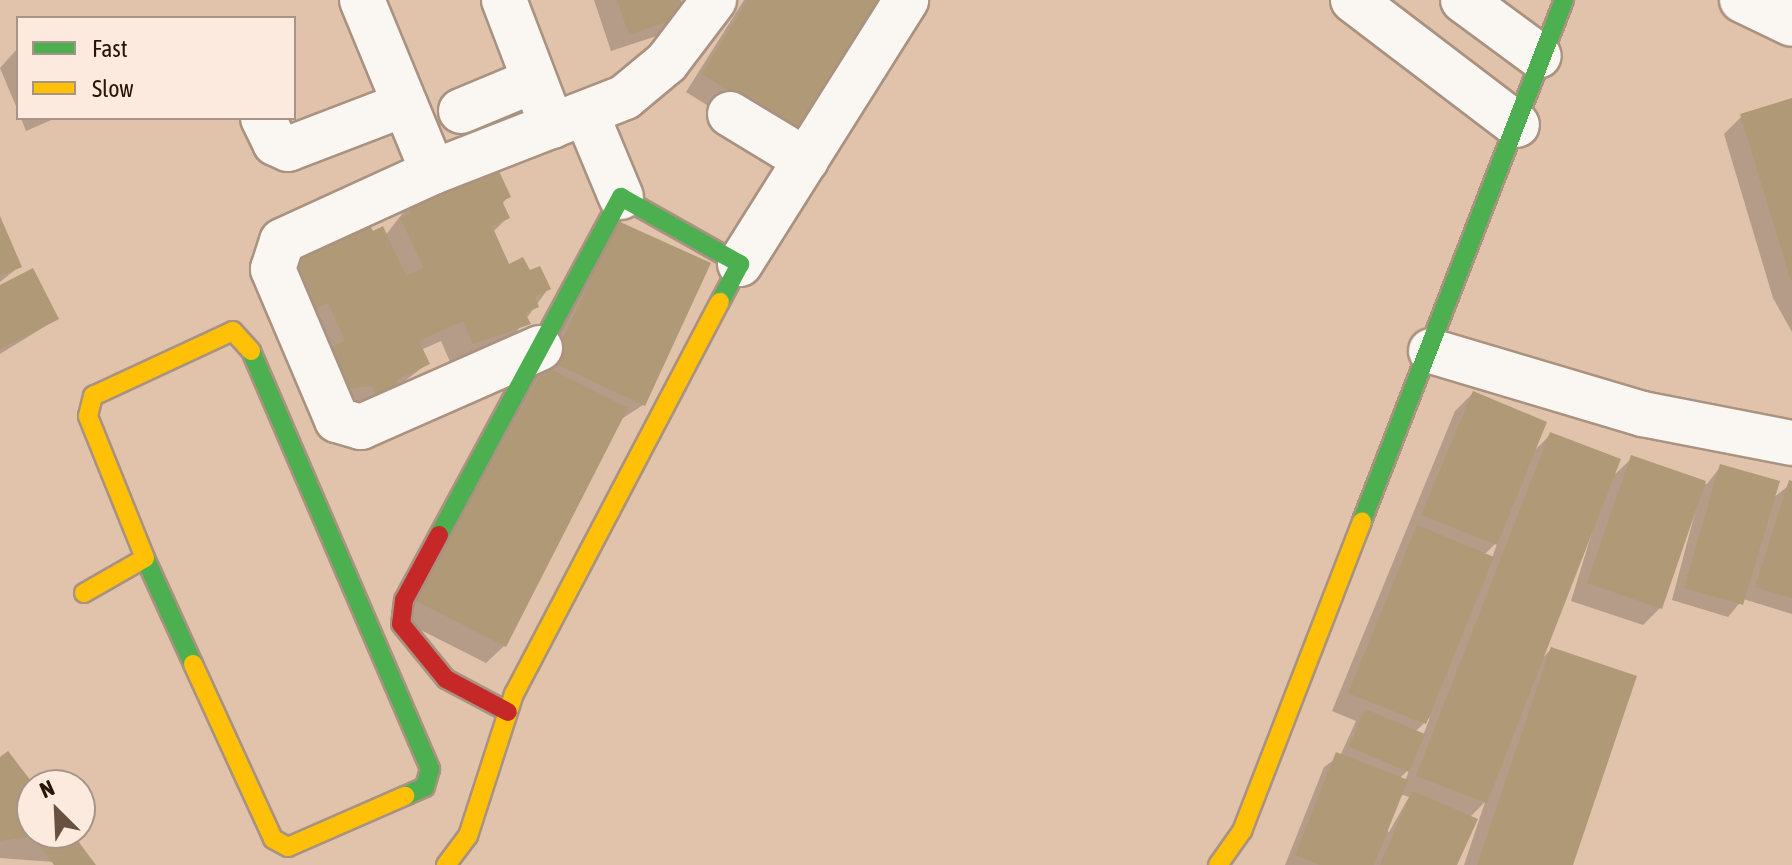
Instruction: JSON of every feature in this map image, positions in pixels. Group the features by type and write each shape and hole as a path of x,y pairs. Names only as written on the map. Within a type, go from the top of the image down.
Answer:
{"street":[{"path":"362,0 433,172"},
{"path":"504,0 533,81 569,119 621,197 740,264"},
{"path":"540,348 361,427 337,420 273,269 282,241 433,172 625,97 667,62 714,0"},
{"path":"446,865 468,836 508,712 740,264 906,0"},
{"path":"1353,0 1517,125"},
{"path":"1463,0 1539,56"},
{"path":"1218,865 1242,831 1431,351 1517,125 1539,56 1564,0"},
{"path":"1742,0 1792,24"},
{"path":"461,111 533,81"},
{"path":"264,120 275,143 288,149 405,104"},
{"path":"730,114 806,160"},
{"path":"508,712 446,679 401,624 404,600 621,197"},
{"path":"233,331 245,336 430,769 425,787 288,847 273,839 145,558 88,416 93,396 233,331"},
{"path":"1431,351 1643,414 1792,443"},
{"path":"84,593 145,558"}],"building":[{"path":"617,0 681,0 686,15 629,35"},
{"path":"748,0 892,0 806,138 702,74"},
{"path":"1792,98 1792,281 1791,281 1740,114"},
{"path":"476,170 480,180 499,171 511,197 502,201 510,218 492,226 509,264 523,257 530,270 540,266 551,289 535,297 539,307 525,313 531,324 473,344 463,321 419,341 430,364 396,380 400,388 377,398 372,386 340,390 330,348 345,341 328,303 312,310 285,270 299,264 296,257 368,221 373,231 383,226 406,276 424,268 400,218 411,213 406,204"},
{"path":"0,216 22,267 0,276"},
{"path":"618,221 711,263 645,406 552,362"},
{"path":"33,268 59,319 0,349 0,285"},
{"path":"545,366 628,408 506,647 416,601"},
{"path":"1473,391 1547,422 1497,545 1421,515"},
{"path":"1550,432 1621,459 1487,803 1416,776"},
{"path":"1631,455 1706,481 1662,609 1587,583"},
{"path":"1720,464 1780,481 1743,605 1684,588"},
{"path":"1789,480 1792,481 1792,598 1755,587"},
{"path":"1417,525 1494,557 1426,724 1348,693"},
{"path":"1551,647 1637,676 1573,865 1477,865"},
{"path":"1365,709 1425,734 1409,772 1349,747"},
{"path":"8,751 22,769 16,769 16,838 0,841 0,757"},
{"path":"1336,752 1408,780 1374,865 1320,865 1295,855"},
{"path":"1412,791 1478,819 1457,865 1380,865"},
{"path":"42,849 84,849 96,865 54,865"}],"traffic: fast":[{"path":"1362,521 1564,0"},
{"path":"439,535 621,197 740,264 720,302"},
{"path":"251,351 430,769 425,787 405,796"},
{"path":"145,558 193,664"}],"traffic: slow":[{"path":"446,865 468,836 514,694 720,302"},
{"path":"84,593 145,558 88,416 93,396 233,331 251,351"},
{"path":"1218,865 1242,831 1362,521"},
{"path":"193,664 273,839 288,847 405,796"}],"traffic: jam":[{"path":"439,535 404,600 401,624 446,679 508,712"}]}
